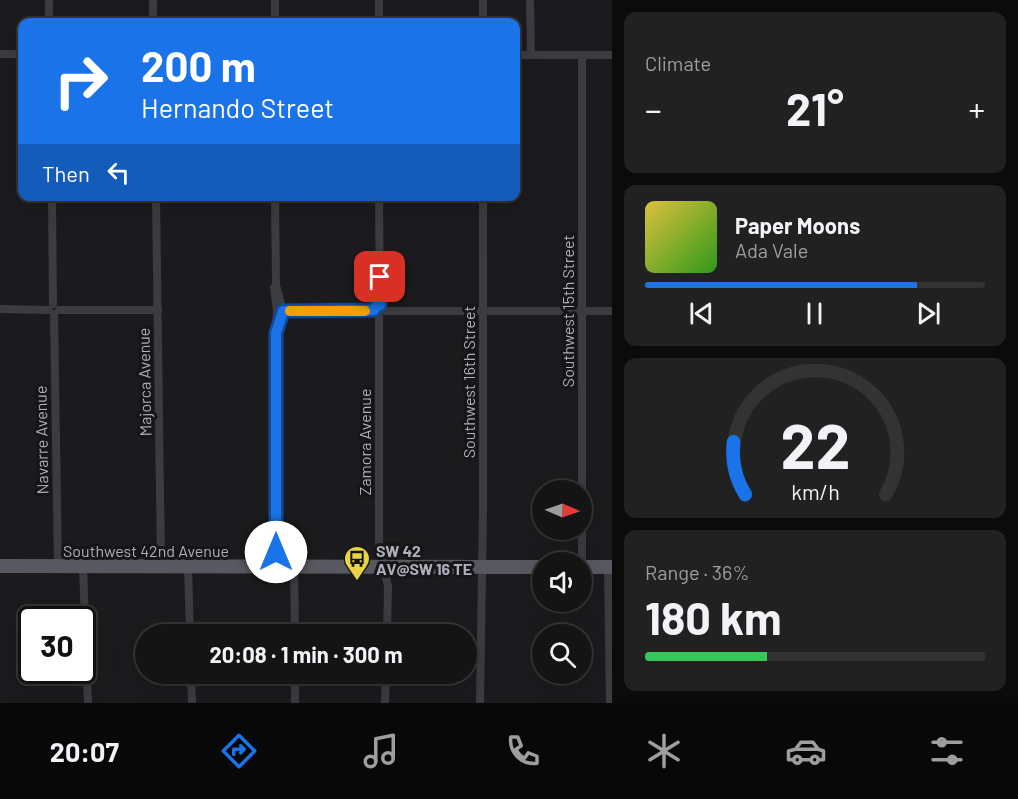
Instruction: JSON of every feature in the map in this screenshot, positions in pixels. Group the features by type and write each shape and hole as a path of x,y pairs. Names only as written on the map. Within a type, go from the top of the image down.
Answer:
{"main road":[{"name":"Southwest 42nd Avenue","path":"0,566 532,567"},
{"path":"592,567 610,567"}],"street":[{"path":"49,0 49,18"},
{"path":"153,0 153,18"},
{"path":"275,0 275,18"},
{"path":"379,0 379,18"},
{"path":"483,0 483,18"},
{"path":"530,0 531,55"},
{"path":"0,54 18,54"},
{"path":"520,55 612,55"},
{"name":"Southwest 15th Street","path":"582,55 582,552"},
{"name":"Navarre Avenue","path":"52,201 58,566"},
{"name":"Majorca Avenue","path":"156,201 161,566"},
{"path":"275,201 276,285 280,311 276,333 276,567"},
{"name":"Zamora Avenue","path":"380,201 379,548 388,586 387,624"},
{"name":"Southwest 16th Street","path":"480,703 483,201"},
{"path":"0,309 158,310"},
{"path":"280,311 612,311"},
{"path":"83,566 88,703"},
{"path":"188,567 190,624"},
{"path":"294,567 295,624"},
{"path":"610,567 610,703"},
{"path":"191,684 192,703"},
{"path":"295,684 295,703"},
{"path":"385,703 386,684"}],"slow traffic":[{"path":"290,311 365,311"}],"place":[{"name":"SW 42 AV@SW 16 TE","path":"357,582"}],"route":[{"path":"276,552 276,333 283,311 374,310 380,305 380,277"}]}
